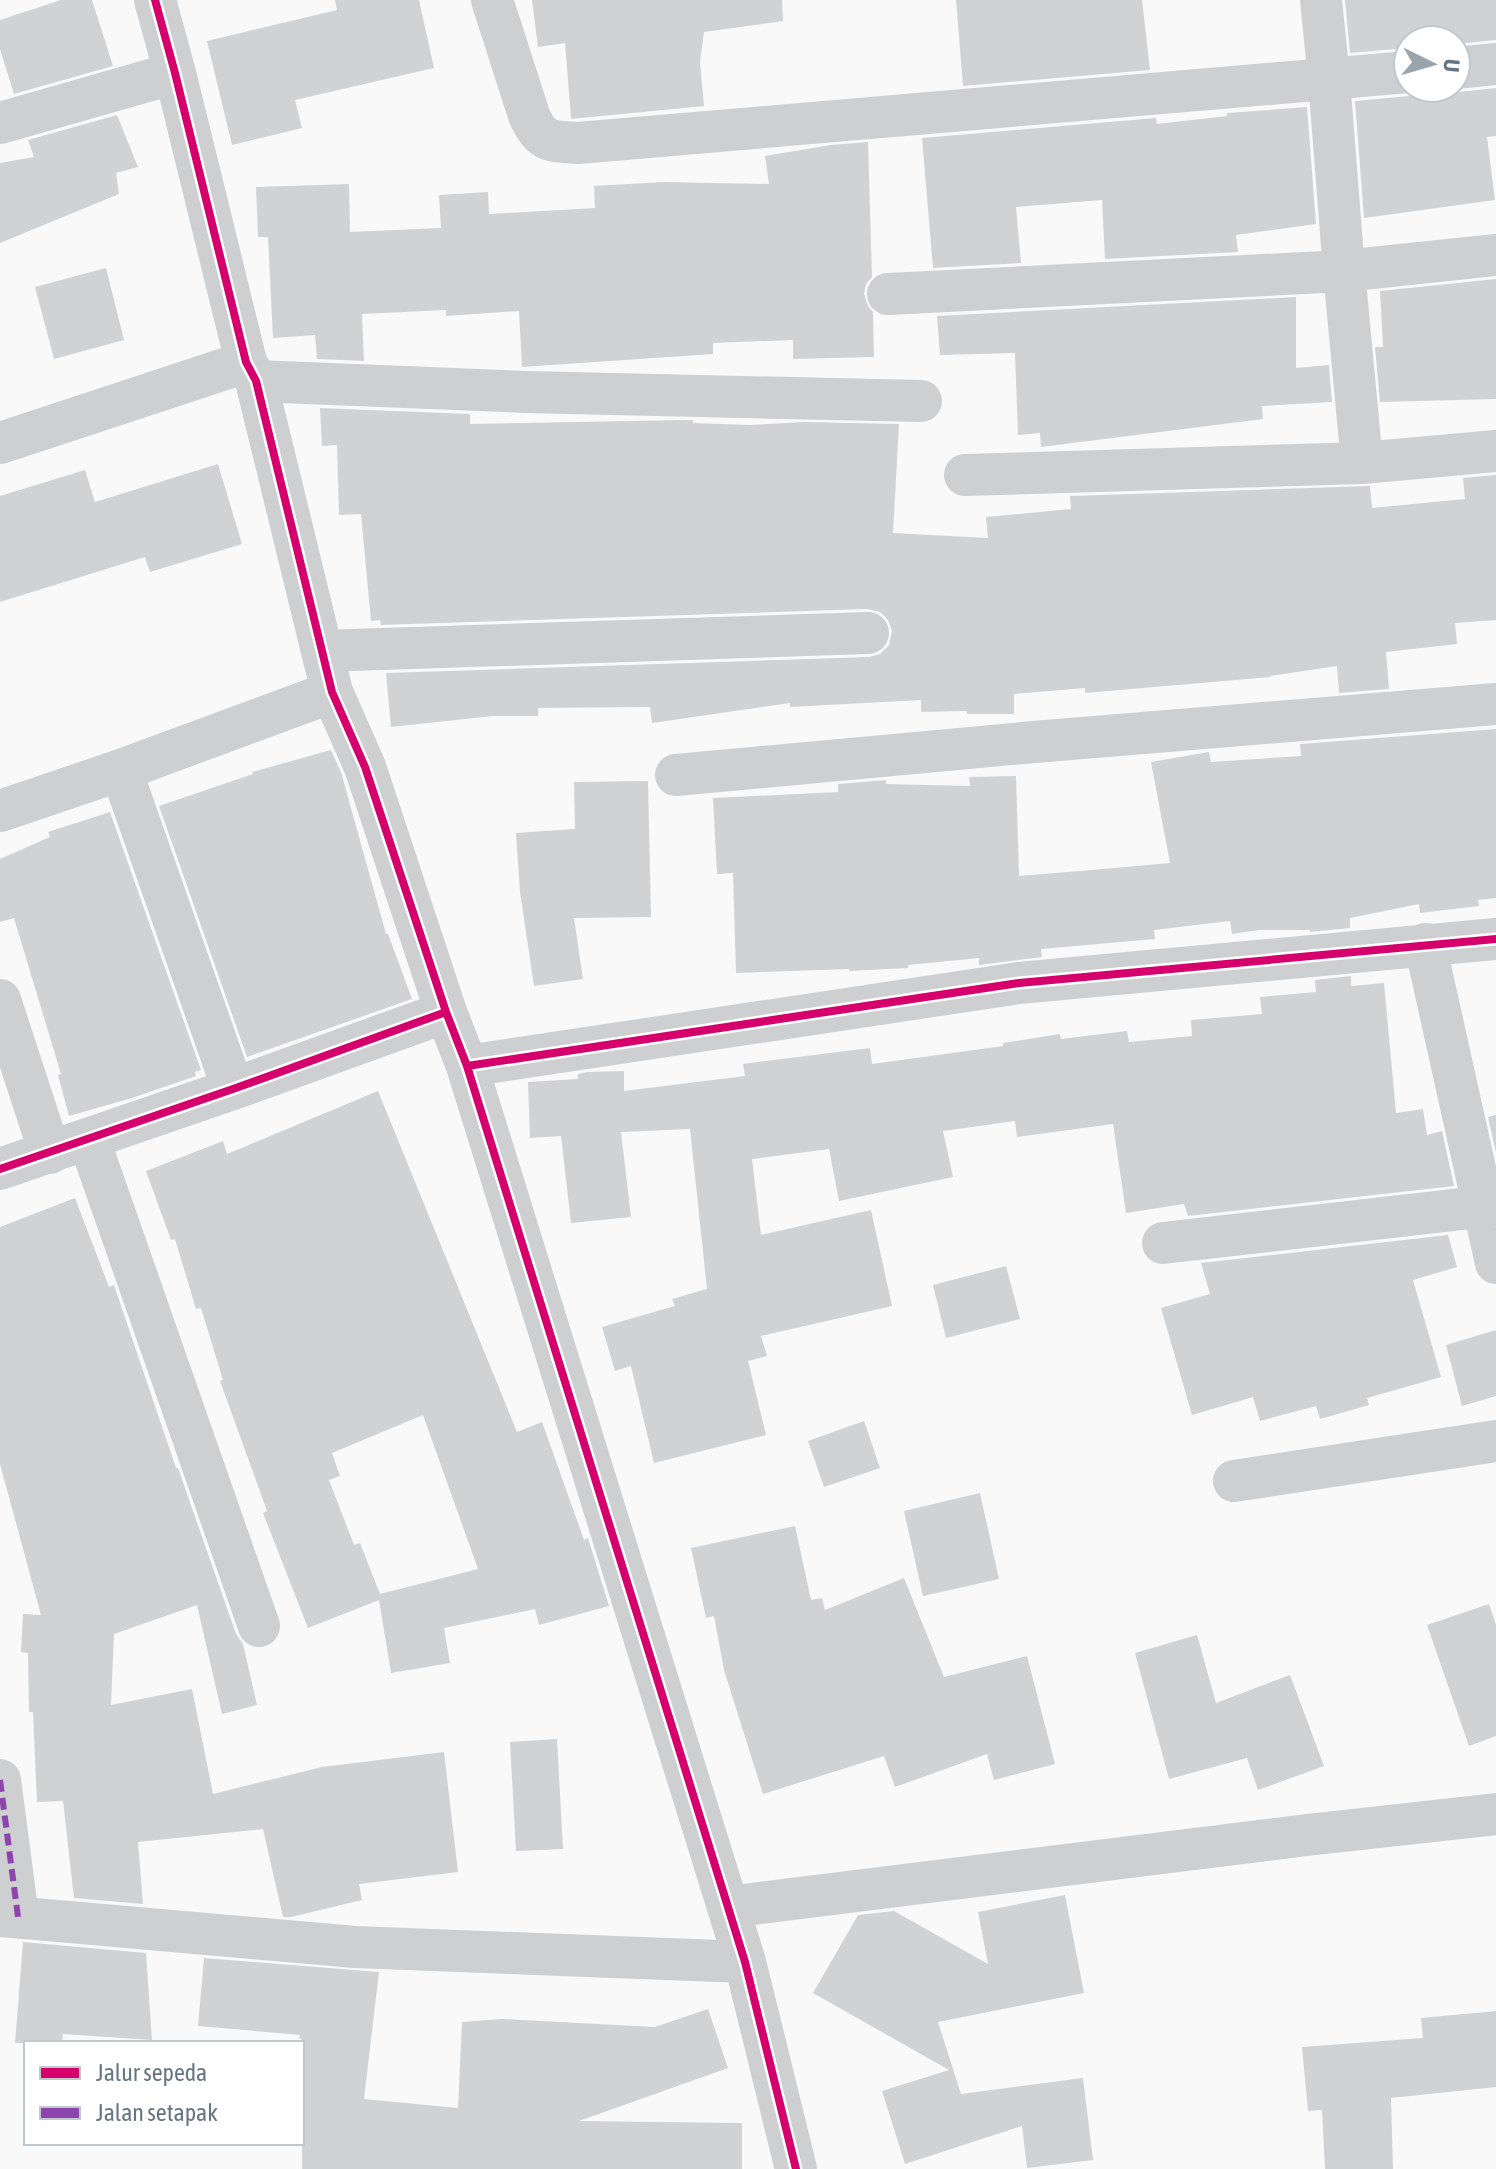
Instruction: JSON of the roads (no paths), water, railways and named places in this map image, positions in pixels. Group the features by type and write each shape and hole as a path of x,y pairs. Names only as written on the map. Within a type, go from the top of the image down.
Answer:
{"street":[{"path":"155,0 332,692 365,767 446,1012 467,1066 745,1962 796,2169"},
{"path":"492,0 529,115 536,132 550,141 578,143 1392,73"},
{"path":"1321,0 1362,463"},
{"path":"1472,66 1496,64"},
{"path":"0,123 175,73"},
{"path":"888,294 1344,271 1496,255"},
{"path":"0,443 251,372 526,392 921,401"},
{"path":"965,475 1362,463 1496,451"},
{"path":"322,651 868,633"},
{"path":"0,811 332,692"},
{"path":"676,775 1050,740 1496,704"},
{"path":"121,770 233,1089"},
{"path":"467,1066 1019,983 1496,939"},
{"path":"1425,944 1489,1206 1496,1263"},
{"path":"0,1000 70,1146 259,1626"},
{"path":"0,1169 446,1012"},
{"path":"1163,1243 1489,1206"},
{"path":"1234,1481 1496,1441"},
{"path":"0,1780 9,1916 355,1947 745,1962"},
{"path":"728,1907 1496,1814"}]}
